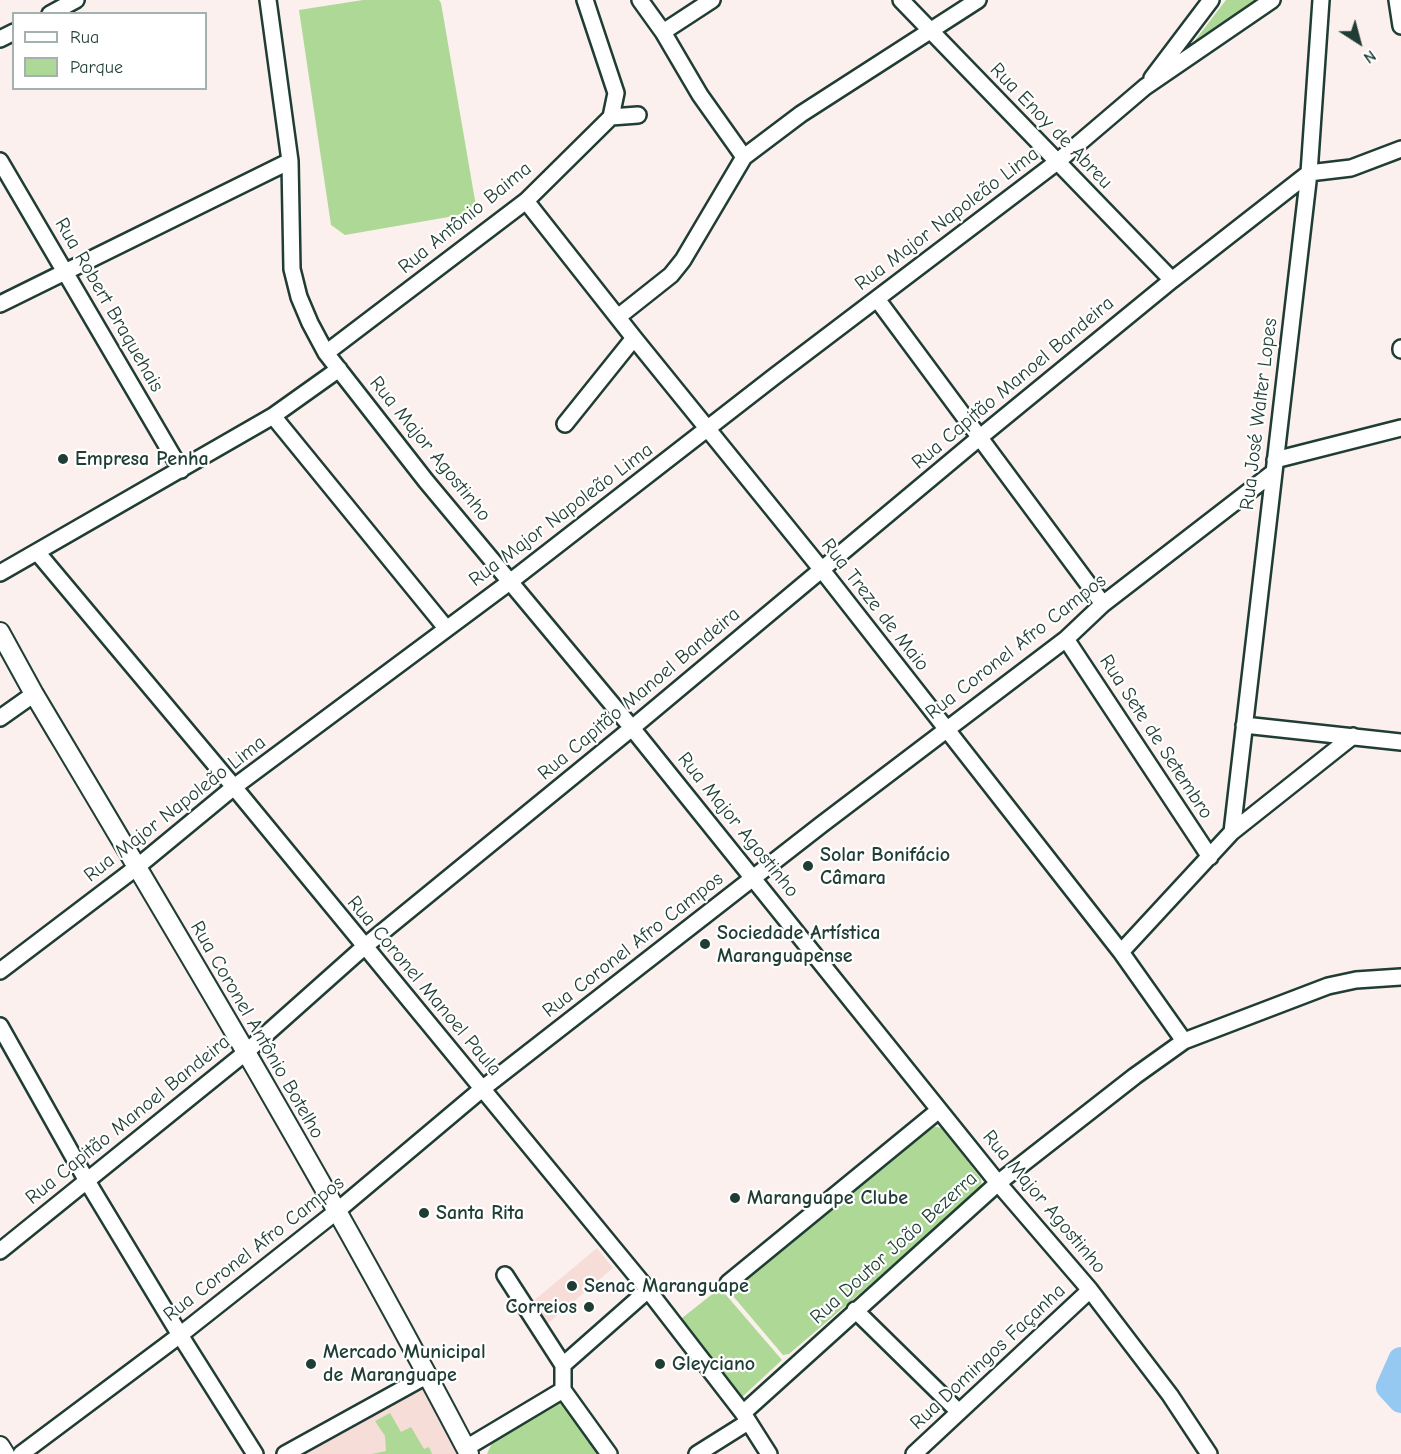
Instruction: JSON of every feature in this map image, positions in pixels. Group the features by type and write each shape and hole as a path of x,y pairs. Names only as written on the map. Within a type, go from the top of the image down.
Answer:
{"street":[{"path":"54,12 76,0"},
{"name":"Rua Major Agostinho","path":"268,0 290,161 292,270 310,323 326,353 426,481 632,728 998,1183 1090,1290 1170,1395 1209,1454"},
{"path":"585,0 616,93 611,117 638,115"},
{"path":"640,0 744,158"},
{"path":"663,32 712,0"},
{"name":"Rua Enoy de Abreu","path":"901,0 1172,280"},
{"path":"618,317 671,275 683,260 744,158 801,114 978,0"},
{"name":"Rua Major Napoleão Lima","path":"1144,87 1211,0"},
{"name":"Rua Major Napoleão Lima","path":"0,971 137,867 234,787 511,581 1056,162 1144,87 1272,0"},
{"name":"Rua José Walter Lopes","path":"1232,832 1309,172 1321,0"},
{"path":"1397,0 1401,26"},
{"name":"Rua Antônio Baima","path":"326,353 526,201 611,117"},
{"path":"1309,172 1351,168 1401,149"},
{"name":"Rua Robert Braquehais","path":"0,161 181,470"},
{"path":"0,304 290,161"},
{"name":"Rua Capitão Manoel Bandeira","path":"0,1251 245,1053 364,947 632,728 979,438 1172,280 1309,172"},
{"name":"Rua Treze de Maio","path":"526,201 822,570 1121,952 1184,1041"},
{"path":"877,299 1103,604"},
{"path":"565,424 634,338"},
{"path":"0,573 273,416 339,369"},
{"path":"273,416 446,628"},
{"path":"1274,466 1401,428"},
{"name":"Rua Coronel Afro Campos","path":"21,1454 180,1335 337,1211 482,1089 1066,639 1103,604 1274,466"},
{"name":"Rua Coronel Manoel Paula","path":"37,552 234,787 648,1290 746,1417 769,1454"},
{"name":"Rua Coronel Antônio Botelho","path":"0,632 34,694 337,1211 428,1375 467,1451"},
{"name":"Rua Sete de Setembro","path":"1066,639 1210,857"},
{"path":"0,718 34,694"},
{"path":"1244,725 1401,742"},
{"name":"Rua Sete de Setembro","path":"1121,952 1232,832 1353,736"},
{"name":"Rua Doutor João Bezerra","path":"697,1454 746,1417 855,1310 998,1183 1135,1076 1184,1041 1328,986 1356,980 1401,977"},
{"path":"0,1026 87,1181 255,1454"},
{"path":"728,1282 939,1110"},
{"path":"505,1275 563,1365 563,1390 609,1454"},
{"path":"563,1365 648,1290"},
{"name":"Rua Domingos Façanha","path":"914,1454 1090,1290"},
{"path":"855,1310 959,1412"},
{"path":"285,1454 428,1375"},
{"path":"467,1451 563,1390"},
{"path":"0,1446 5,1454"}],"shaded area":[{"name":"Senac Maranguape","path":"597,1248 613,1268 546,1325 531,1303"},
{"path":"428,1375 469,1454 285,1454"}],"green space":[{"path":"363,0 439,0 441,3 477,212 345,235 331,225 299,10"},
{"path":"1226,0 1266,0 1177,64"},
{"path":"931,1126 942,1128 981,1179 982,1189 789,1354 783,1355 733,1296 734,1288"},
{"path":"720,1288 782,1360 742,1397 677,1322"},
{"path":"567,1396 609,1454 487,1454 494,1438"},
{"path":"390,1413 401,1432 411,1427 424,1449 429,1447 432,1454 372,1454 386,1451 385,1436 375,1421"}],"waterway":[{"path":"1401,1360 1389,1387 1401,1400"}],"place":[{"name":"Empresa Penha","path":"63,459"},
{"name":"Solar Bonifácio Câmara","path":"808,866"},
{"name":"Sociedade Artística Maranguapense","path":"705,944"},
{"name":"Maranguape Clube","path":"735,1198"},
{"name":"Santa Rita","path":"424,1213"},
{"name":"Senac Maranguape","path":"572,1286"},
{"name":"Correios","path":"589,1307"},
{"name":"Mercado Municipal de Maranguape","path":"311,1364"},
{"name":"Gleyciano","path":"660,1364"}]}
